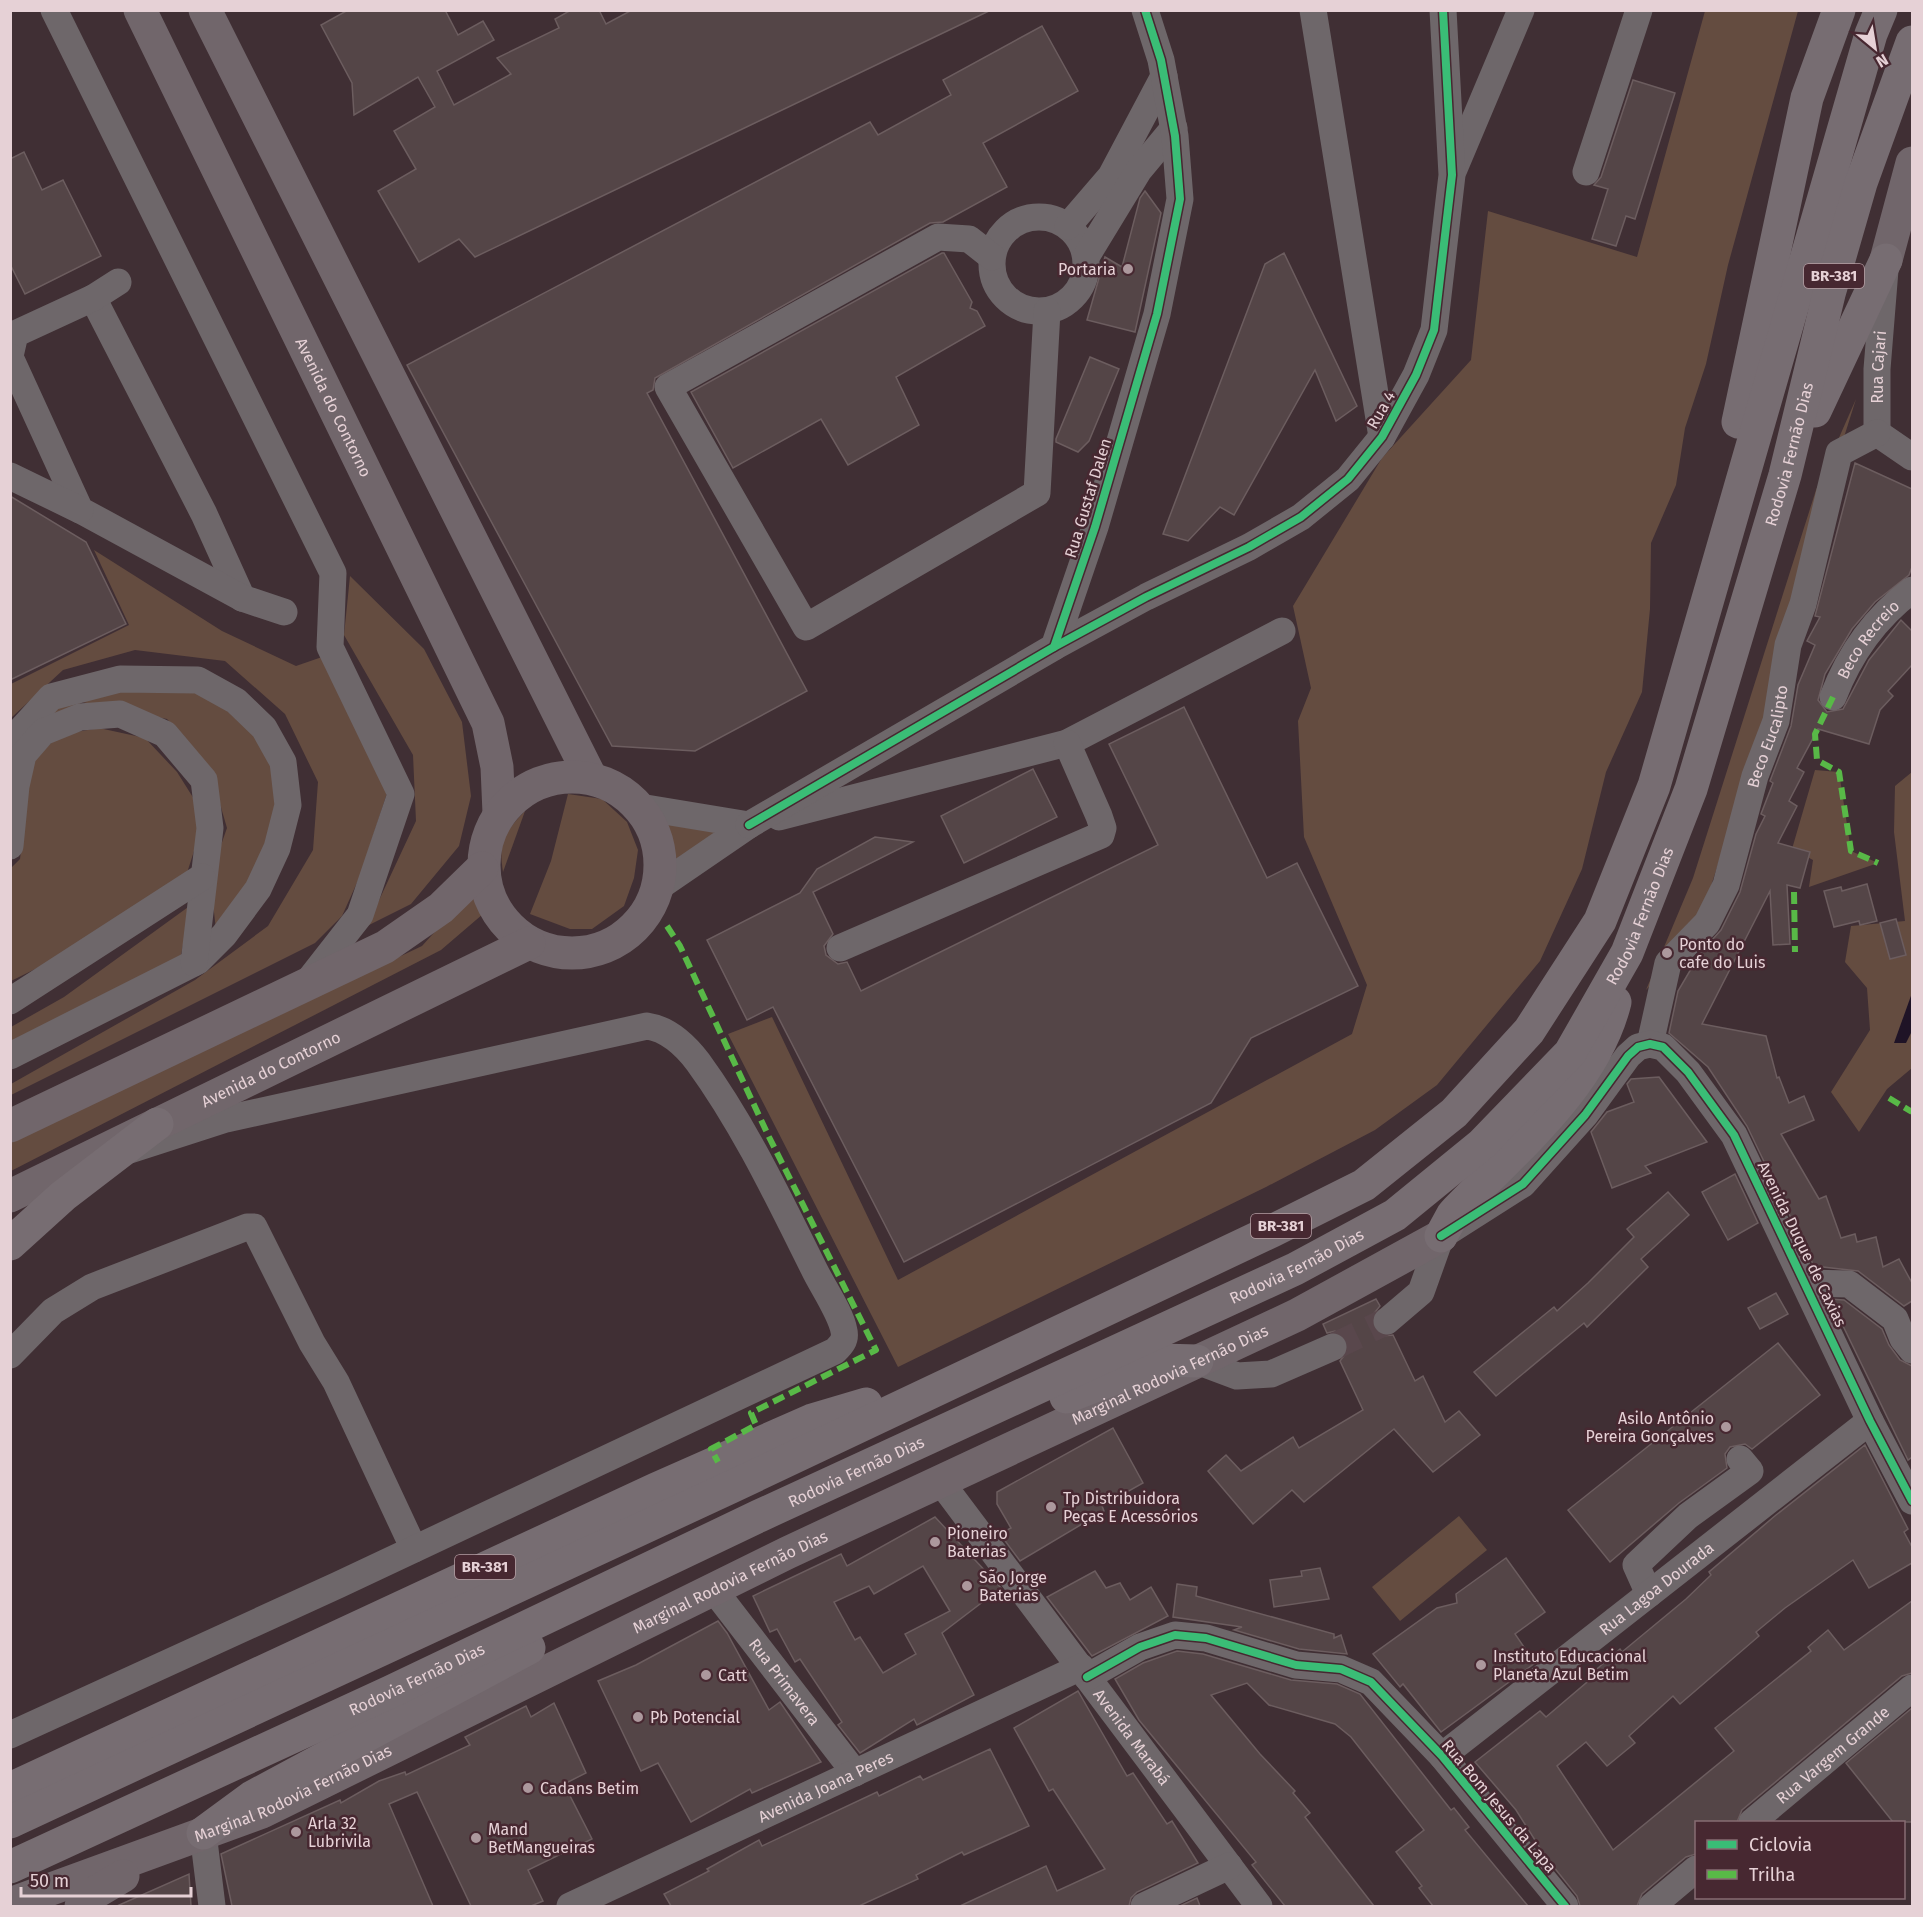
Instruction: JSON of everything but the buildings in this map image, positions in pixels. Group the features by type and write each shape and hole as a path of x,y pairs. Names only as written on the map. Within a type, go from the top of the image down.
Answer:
{"highway":[{"path":"1718,566 1722,497 1805,109 1839,10"},
{"name":"Rodovia Fernão Dias","path":"10,1822 971,1373 1364,1185 1454,1113 1529,1031 1600,921 1654,786 1870,34 1881,10"},
{"name":"Rodovia Fernão Dias","path":"10,1867 379,1697 759,1516 1295,1269 1395,1215 1482,1144 1570,1053 1628,953 1691,789 1785,475 1829,294 1860,183 1912,42"},
{"name":"BR-381","path":"1785,475 1886,260"},
{"path":"1441,1236 1453,1214 1575,1087 1600,1047 1613,1010 1628,953"},
{"path":"10,1244 63,1196 157,1124"},
{"name":"BR-381","path":"944,1430 982,1429 1161,1360 1197,1361"},
{"name":"BR-381","path":"10,1789 519,1552 813,1420 971,1373"},
{"path":"203,1833 252,1797 642,1587 759,1516"}],"main road":[{"name":"Avenida do Contorno","path":"140,10 489,723 497,767 499,813"},
{"path":"205,10 591,778"},
{"name":"BR-381","path":"1886,260 1912,163"},
{"path":"557,777 591,778 609,784 639,807 658,841 663,872 648,911 625,936 595,951 561,953 529,943 503,922 488,897 482,868 486,839 499,813 525,790 557,777"},
{"path":"10,1126 385,947 441,908 482,868"},
{"name":"Avenida do Contorno","path":"10,1196 529,943"},
{"name":"Marginal Rodovia Fernão Dias","path":"10,1904 169,1848 262,1812 940,1481 1297,1315 1441,1236"},
{"path":"81,1906 96,1892 169,1848"}],"street":[{"path":"54,10 333,573 330,647 401,794 360,915 306,984"},
{"name":"Rua Gustaf Dalen","path":"1054,646 1095,527 1157,314 1180,199 1174,128 1164,76 1145,10"},
{"path":"1313,10 1382,437"},
{"name":"Rua 4","path":"1054,646 1146,597 1250,547 1301,517 1348,479 1382,437 1416,375 1434,330 1452,175 1443,10"},
{"path":"1452,175 1521,10"},
{"path":"1586,172 1640,10"},
{"path":"1068,226 1111,176 1164,76"},
{"path":"1086,257 1139,170 1174,128"},
{"path":"1037,217 1054,219 1068,226 1083,245 1086,257 1086,273 1080,288 1070,301 1047,310 1023,309 1009,301 998,289 992,274 992,257 997,242 1007,229 1021,220 1037,217"},
{"path":"992,257 969,239 938,237 668,387 806,627 1037,493 1047,310"},
{"name":"Rua Cajari","path":"1877,434 1877,369 1886,260"},
{"path":"80,510 10,356 15,334 93,298 118,282"},
{"path":"93,298 204,514 242,598"},
{"path":"1877,434 1912,457"},
{"name":"Beco Eucalipto","path":"1639,1050 1668,963 1707,923 1726,885 1755,776 1776,721 1788,645 1803,604 1839,453 1877,434"},
{"path":"10,476 80,510 242,598 284,612"},
{"name":"Beco Recreio","path":"1833,698 1844,669 1872,629 1894,604 1912,590"},
{"path":"639,807 749,825 1067,743 1282,631"},
{"path":"657,888 749,825 1054,646"},
{"path":"10,742 51,697 120,679 198,680 236,701 264,728 284,762 288,805 277,848 258,889 224,935 194,963 10,1056"},
{"path":"10,846 16,814 16,786 23,755 43,732 80,717 120,714 165,734 204,780 210,828 202,878 194,963"},
{"path":"840,948 1101,835 1103,828 1099,816 1067,743"},
{"path":"10,1001 202,878"},
{"path":"10,1735 414,1549 835,1351 842,1345 844,1331 744,1136 696,1060 667,1032 646,1026 226,1119 118,1154"},
{"name":"Avenida Duque de Caxias","path":"1639,1050 1663,1047 1688,1072 1734,1135 1870,1421 1912,1501"},
{"path":"1387,1321 1421,1292 1441,1236 1523,1184 1639,1050"},
{"path":"10,1355 53,1311 92,1287 247,1227 254,1227 312,1343 336,1382 414,1549"},
{"path":"1806,1283 1850,1284 1904,1314 1904,1339 1912,1350"},
{"path":"1197,1361 1237,1377 1271,1374 1334,1347"},
{"name":"Rua Lagoa Dourada","path":"1442,1756 1870,1421"},
{"path":"1649,1594 1636,1565 1688,1515 1750,1471 1740,1459"},
{"name":"Avenida Marabá","path":"940,1481 1259,1906"},
{"name":"Rua Primavera","path":"714,1590 855,1773"},
{"name":"Rua Bom Jesus da Lapa","path":"1084,1672 1140,1647 1175,1635 1206,1638 1296,1665 1341,1669 1371,1682 1442,1756 1565,1906"},
{"name":"Avenida Joana Peres","path":"570,1906 855,1773 1084,1672"},
{"name":"Rua Vargem Grande","path":"1753,1821 1912,1688"},
{"path":"203,1833 212,1906"},
{"path":"1144,1906 1229,1866"},
{"path":"1652,1906 1695,1870"}],"shaded area":[{"path":"1705,11 1798,11 1728,265 1706,364 1685,428 1676,485 1651,543 1650,609 1642,692 1606,772 1582,869 1540,961 1437,1085 1375,1130 1266,1187 898,1367 728,1034 772,1017 898,1280 1352,1034 1367,985 1304,837 1298,721 1311,688 1293,606 1382,458 1471,360 1488,211 1637,257"},
{"path":"1856,399 1839,453 1788,645 1712,883 1702,927 1646,990 1693,878 1816,490"},
{"path":"94,550 222,631 296,666 322,657 389,787 360,876 342,916 315,943 11,1095 11,1084 195,980 268,926 313,850 318,782 285,714 225,661 135,650 63,670 11,718 11,684 129,625"},
{"path":"350,576 424,649 462,722 471,796 459,846 411,904 367,926 416,821 413,755 344,635"},
{"path":"186,681 238,716 275,756 279,811 248,889 216,930 210,876 227,828 209,766 167,719 82,702 11,756 50,712 87,692"},
{"path":"99,728 145,738 177,772 194,799 201,829 187,873 122,926 11,981 10,869 20,859 31,763 59,735"},
{"path":"1815,770 1839,772 1851,851 1878,863 1809,887 1813,860 1792,849"},
{"path":"1912,772 1912,1068 1887,1089 1859,1132 1831,1092 1870,1030 1867,988 1845,962 1851,926 1905,921 1894,832 1895,786"},
{"path":"568,794 602,799 627,822 638,850 634,878 624,906 592,929 570,929 530,914 551,861"},
{"path":"525,811 503,872 501,852 504,838"},
{"path":"655,822 720,828 675,866"},
{"path":"470,893 483,914 441,950 11,1171 10,1141 422,946"},
{"path":"191,905 179,965 11,1048 11,1027 64,997"},
{"path":"1912,993 1912,1031 1906,1043 1894,1043"},
{"path":"1459,1516 1487,1550 1400,1621 1372,1587"}],"tunnel":[{"path":"1333,1347 1387,1321"}],"marked path":[{"path":"1833,697 1815,734 1817,760 1839,772 1851,851 1878,863"},
{"path":"1794,892 1795,952"},
{"path":"667,926 680,946 769,1137 876,1350 751,1413 756,1425 711,1449 718,1462"},
{"path":"1889,1098 1912,1112"}],"cycle path":[{"path":"749,825 1054,647 1095,527 1157,314 1180,199 1175,136 1161,60 1145,10"},
{"path":"1054,647 1146,597 1249,547 1301,517 1348,479 1382,437 1416,375 1434,330 1452,175 1443,10"},
{"path":"1441,1236 1523,1184 1585,1115 1628,1056 1638,1047 1650,1044 1663,1047 1688,1072 1734,1135 1870,1421 1912,1501"},
{"path":"1087,1677 1140,1647 1175,1635 1206,1638 1296,1665 1341,1669 1371,1682 1442,1756 1565,1906"}],"place":[{"name":"Portaria","path":"1128,269"},
{"name":"Ponto do cafe do Luis","path":"1667,953"},
{"name":"Asilo Antônio Pereira Gonçalves","path":"1726,1427"},
{"name":"Tp Distribuidora Peças E Acessórios","path":"1051,1507"},
{"name":"Pioneiro Baterias","path":"935,1542"},
{"name":"São Jorge Baterias","path":"967,1586"},
{"name":"Instituto Educacional Planeta Azul Betim","path":"1481,1665"},
{"name":"Catt","path":"706,1675"},
{"name":"Pb Potencial","path":"638,1717"},
{"name":"Cadans Betim","path":"528,1788"},
{"name":"Arla 32 Lubrivila","path":"296,1832"},
{"name":"Mand BetMangueiras","path":"476,1838"}]}
